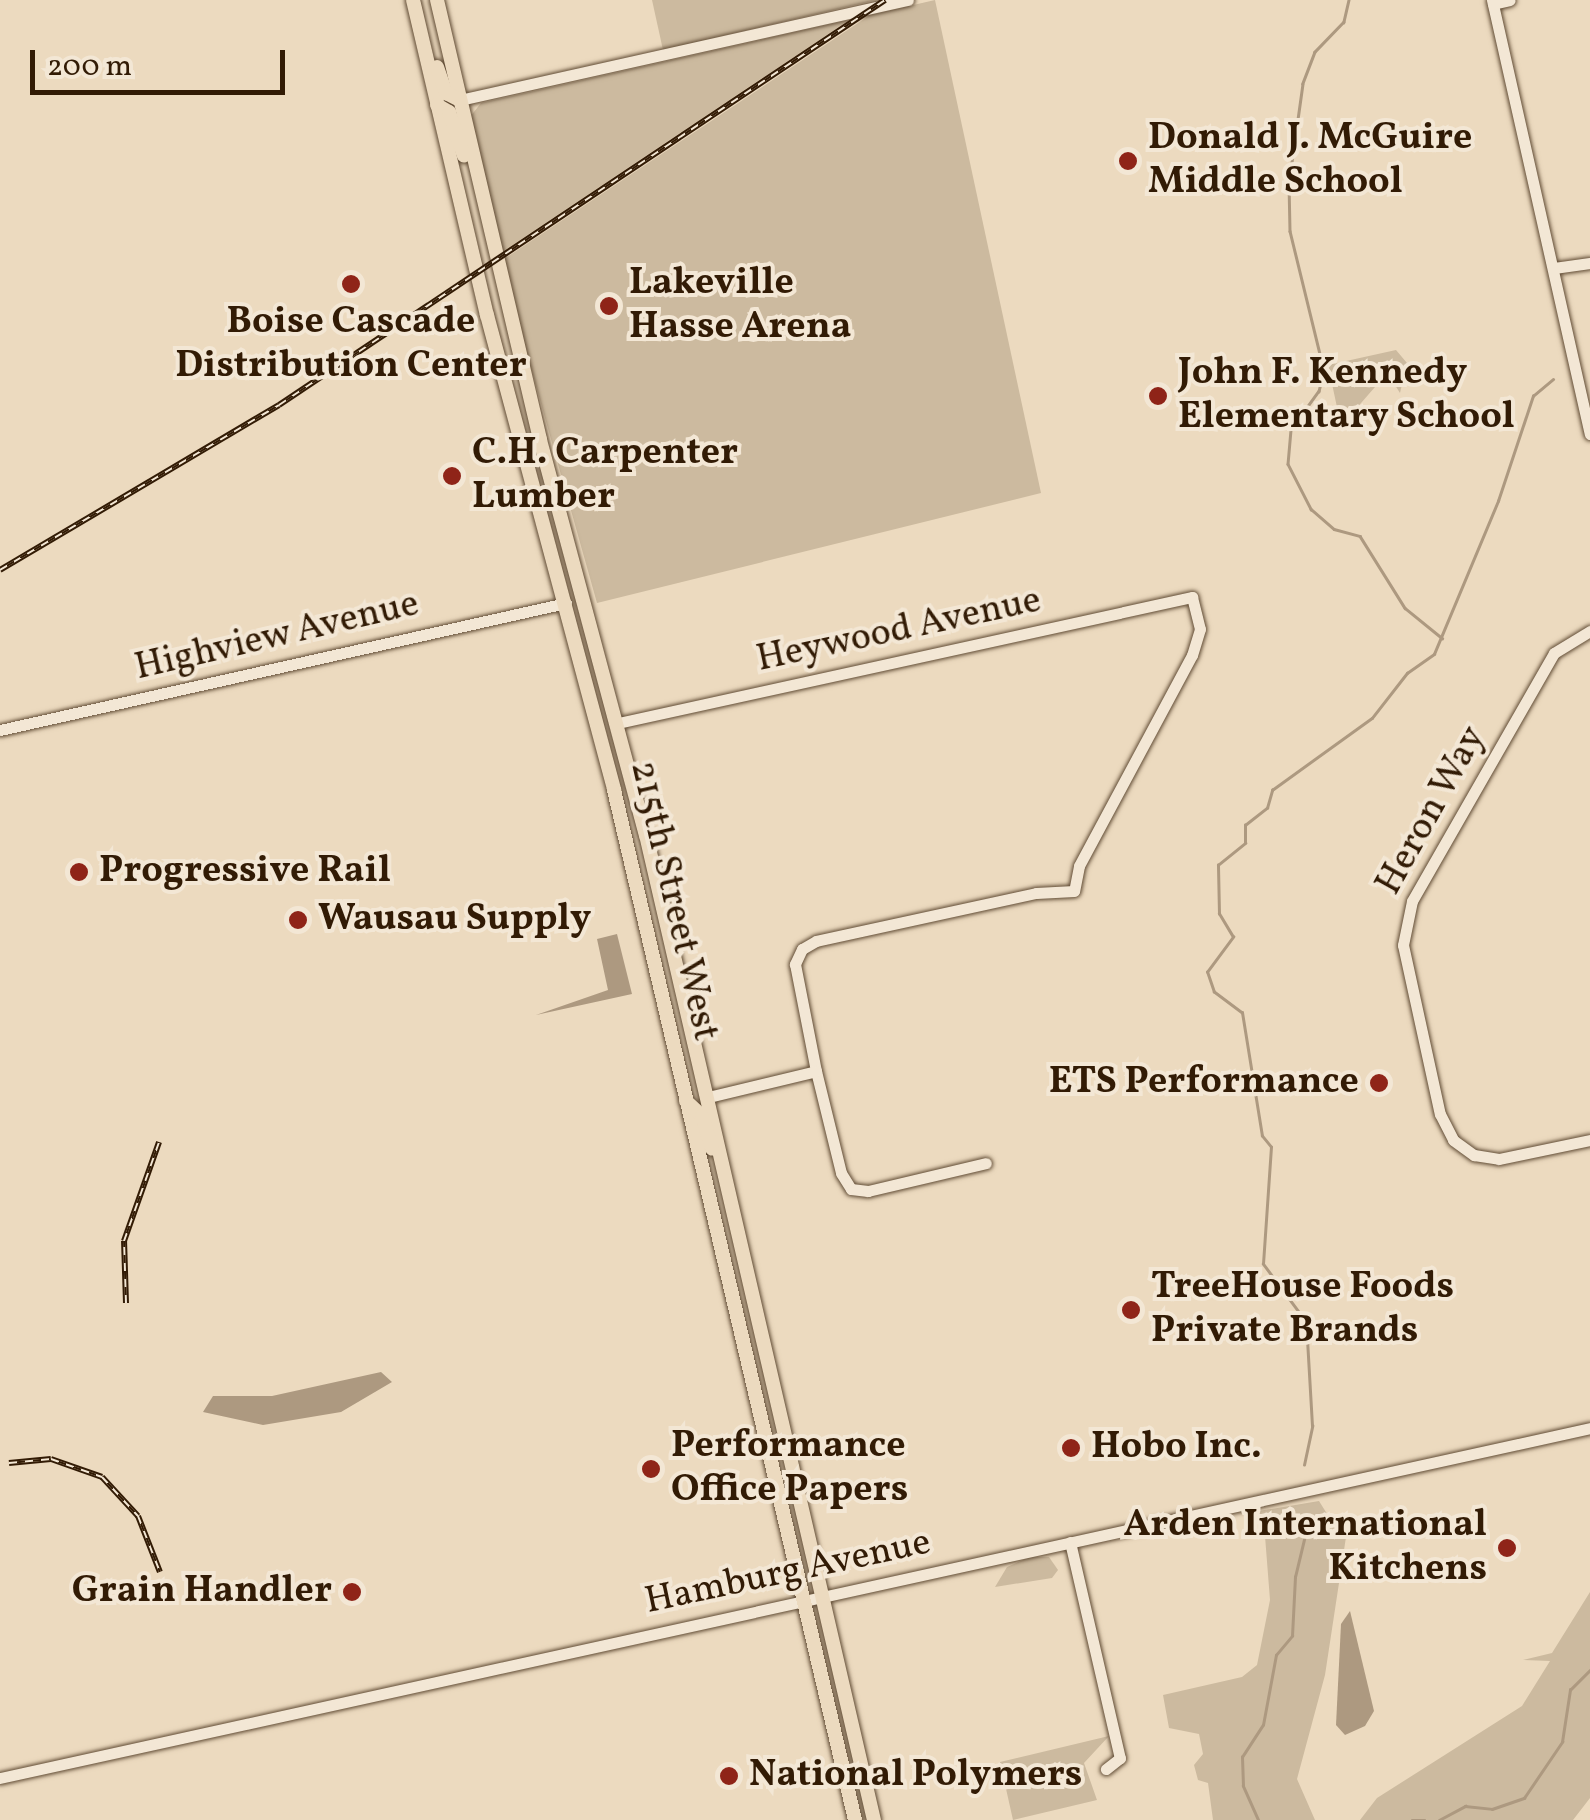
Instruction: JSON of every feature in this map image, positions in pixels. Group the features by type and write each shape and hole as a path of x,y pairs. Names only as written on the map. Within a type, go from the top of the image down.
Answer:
{"main road":[{"path":"415,0 446,93 460,100"},
{"name":"215th Street West","path":"415,0 660,987 855,1820"},
{"name":"215th Street West","path":"437,0 483,203 618,723 708,1097 874,1820"},
{"path":"438,105 449,112 483,203"},
{"path":"660,987 695,1088 708,1097"},
{"path":"686,1101 702,1116 734,1206"}],"street":[{"path":"460,100 908,0"},
{"path":"1510,0 1493,2 1590,434"},
{"path":"1554,268 1590,264"},
{"name":"Heywood Avenue","path":"618,723 1192,597 1200,629 1192,655 1079,866 1074,891 1036,892 802,950 796,964 816,1071"},
{"name":"Highview Avenue","path":"0,730 566,603"},
{"name":"Heron Way","path":"1590,631 1554,654 1412,900 1403,945 1440,1114 1453,1140 1493,1159 1590,1140"},
{"path":"708,1097 816,1071 841,1173 851,1189 868,1191 986,1163"},
{"name":"Hamburg Avenue","path":"0,1778 1590,1428"},
{"path":"1070,1542 1120,1758 1106,1769"}],"shaded area":[{"path":"652,0 876,0 663,50"},
{"path":"935,0 1041,493 597,603 501,261 870,15"},
{"path":"849,20 499,254 470,117 481,103"},
{"path":"1396,350 1407,363 1400,393 1393,382 1375,387 1341,426 1328,365"},
{"path":"617,934 632,994 536,1015 608,990 597,939"},
{"path":"381,1372 392,1382 341,1412 263,1425 203,1412 213,1396 272,1396"},
{"path":"1319,1501 1329,1517 1341,1514 1346,1537 1325,1675 1297,1779 1315,1820 1213,1820 1208,1783 1198,1780 1194,1765 1203,1754 1199,1734 1169,1728 1163,1695 1242,1677 1257,1665 1270,1600 1265,1536 1260,1522 1247,1513"},
{"path":"1030,1557 1049,1557 1058,1570 1052,1578 995,1587 1007,1567"},
{"path":"1590,1592 1590,1798 1573,1820 1360,1820 1377,1798 1522,1706 1550,1661 1523,1660 1552,1653"},
{"path":"1350,1611 1374,1711 1365,1726 1345,1735 1336,1725 1341,1624"},
{"path":"1109,1736 1084,1763 1097,1800 1013,1820 1000,1762"}],"waterway":[{"path":"1349,0 1344,22 1315,52 1303,84 1289,183 1290,231 1324,370 1319,391 1291,430 1288,464 1311,509 1334,529 1360,536 1405,608 1442,638"},
{"path":"1304,1465 1312,1426 1306,1322 1263,1264 1271,1147 1262,1136 1242,1013 1214,992 1207,972 1233,937 1219,914 1218,865 1245,843 1245,825 1267,808 1272,790 1372,718 1407,673 1434,654 1498,501 1533,396 1553,379"},
{"path":"1258,1820 1243,1786 1242,1757 1263,1725 1276,1655 1292,1636 1295,1577 1308,1523"},
{"path":"1439,1820 1465,1806 1492,1809 1524,1798 1562,1742 1570,1690 1590,1670"},
{"path":"1412,1820 1425,1820"}],"railway":[{"path":"0,570 279,405 885,0"},
{"path":"126,1303 124,1241 159,1142"},
{"path":"9,1463 51,1459 102,1477 138,1516 160,1572"}],"place":[{"name":"Donald J. McGuire Middle School","path":"1128,161"},
{"name":"Boise Cascade Distribution Center","path":"351,284"},
{"name":"Lakeville Hasse Arena","path":"609,306"},
{"name":"John F. Kennedy Elementary School","path":"1158,396"},
{"name":"C.H. Carpenter Lumber","path":"452,476"},
{"name":"Progressive Rail","path":"79,872"},
{"name":"Wausau Supply","path":"298,920"},
{"name":"ETS Performance","path":"1379,1083"},
{"name":"TreeHouse Foods Private Brands","path":"1131,1310"},
{"name":"Hobo Inc.","path":"1071,1448"},
{"name":"Performance Office Papers","path":"651,1469"},
{"name":"Arden International Kitchens","path":"1507,1548"},
{"name":"Grain Handler","path":"352,1592"},
{"name":"National Polymers","path":"729,1776"}]}
